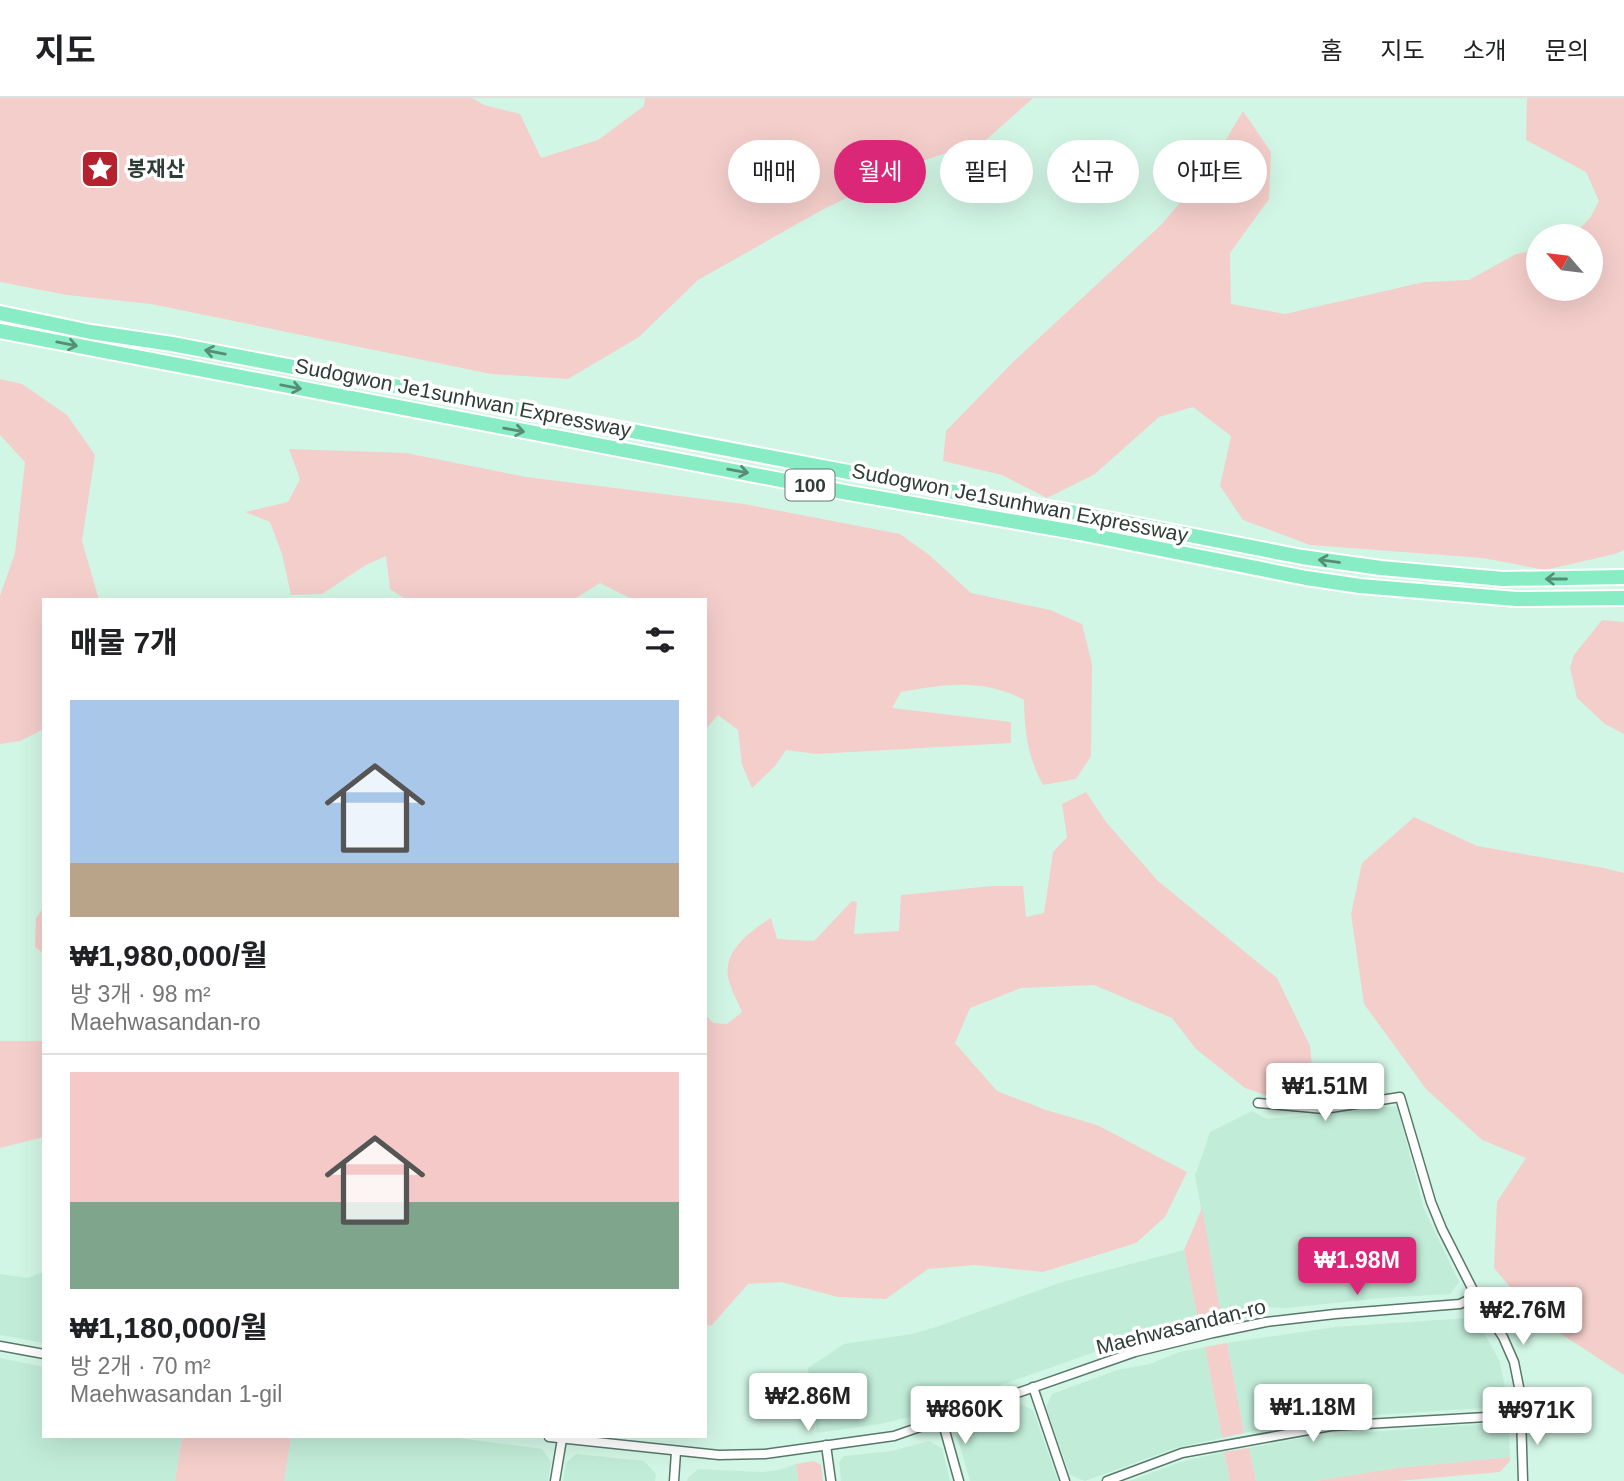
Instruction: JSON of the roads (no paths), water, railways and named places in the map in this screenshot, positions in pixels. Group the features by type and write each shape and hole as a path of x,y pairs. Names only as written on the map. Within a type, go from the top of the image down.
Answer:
{"highway":[{"name":"Sudogwon Je1sunhwan Expressway","path":"0,313 1066,511 1302,558 1503,579 1624,577"},
{"name":"Sudogwon Je1sunhwan Expressway","path":"0,331 849,493 1080,533 1306,578 1360,586 1516,599 1624,598"}],"street":[{"path":"1258,1103 1324,1109 1400,1097 1431,1202 1442,1228 1476,1296 1503,1336 1514,1362 1519,1387 1523,1481"},
{"name":"Maehwasandan-ro","path":"562,1438 719,1455 765,1454 894,1436 1135,1352 1213,1333 1266,1322 1460,1304 1476,1296"},
{"path":"0,1346 42,1354"},
{"path":"1033,1387 1065,1481"},
{"path":"1107,1481 1182,1453 1331,1426 1521,1415"},
{"path":"942,1420 959,1481"},
{"path":"555,1481 562,1438"},
{"path":"826,1445 831,1481"},
{"path":"674,1481 676,1452"}],"place":[{"name":"봉재산","path":"100,169"}]}
